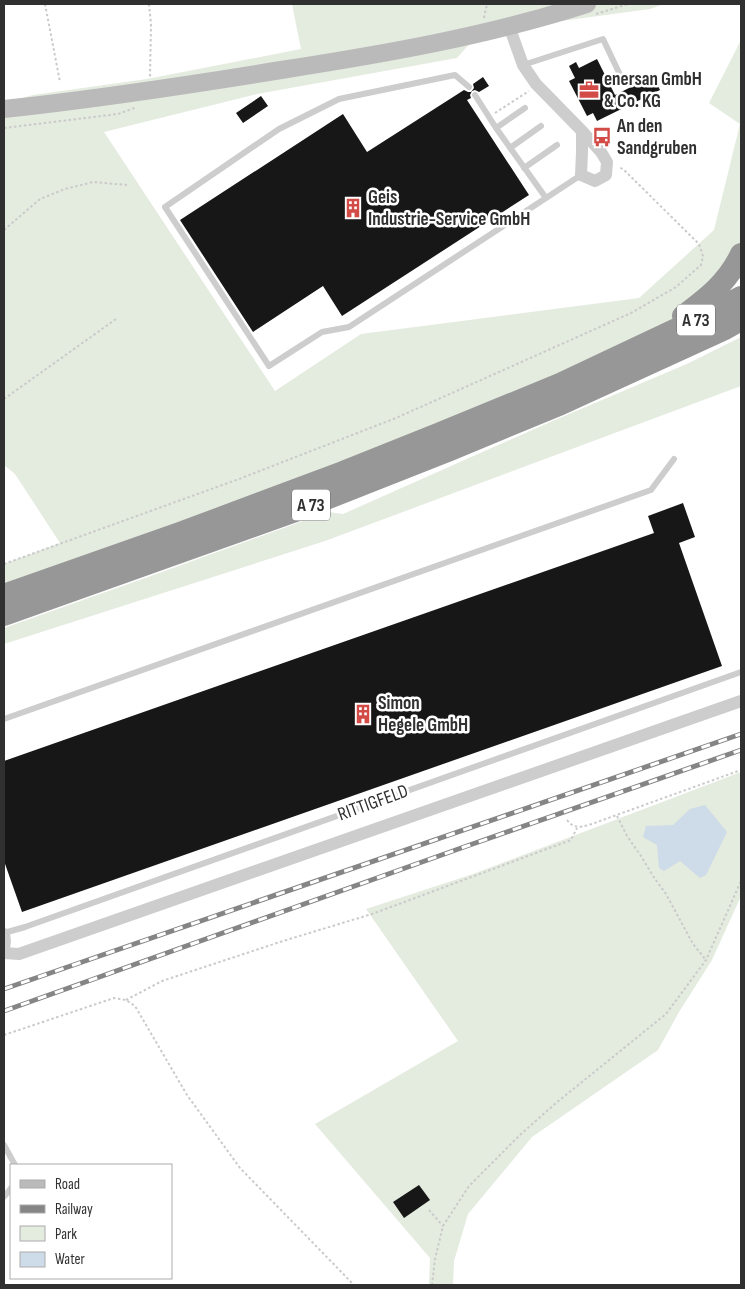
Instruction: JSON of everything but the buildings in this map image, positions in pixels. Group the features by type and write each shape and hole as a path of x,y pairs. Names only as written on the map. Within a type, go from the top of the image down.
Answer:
{"highway":[{"path":"651,341 706,299 729,276 741,254"},
{"name":"A 73","path":"4,595 180,533 343,472 560,384 741,297"},
{"name":"A 73","path":"4,615 293,512 450,450 561,404 741,320"}],"main road":[{"path":"4,109 150,90 400,50 509,26 587,4"}],"street":[{"path":"509,26 523,65 536,84 582,131 601,152 607,162 606,175 594,181 581,175 582,131"},
{"path":"4,953 19,954 741,701"},
{"name":"RITTIGFELD","path":"4,934 6,941 4,949"}],"lane":[{"path":"523,65 603,39 622,79"},
{"path":"469,86 454,75 339,99 279,129 165,207 269,366 322,332 350,327 581,175"},
{"path":"475,95 546,198"},
{"path":"496,128 525,108"},
{"path":"510,148 541,126"},
{"path":"524,168 557,145"},
{"path":"4,719 651,490 674,459"},
{"name":"RITTIGFELD","path":"4,934 741,672"},
{"path":"4,1145 14,1164"}],"path":[{"path":"45,4 60,82"},
{"path":"149,4 151,24 150,90"},
{"path":"485,4 486,8"},
{"path":"489,117 536,84"},
{"path":"4,564 239,479 396,418 631,313 676,287 701,266 704,256 699,244 623,169 607,162"},
{"path":"4,230 40,199 66,188 93,182 127,186"},
{"path":"4,399 116,319"},
{"path":"567,820 577,828 589,825 741,770"},
{"path":"617,815 627,836 642,856 652,876 666,894 693,944 706,960"},
{"path":"126,1000 162,981 372,914 571,840 577,828"},
{"path":"432,1285 435,1259 443,1226 470,1186 521,1134 556,1103 666,1014 706,960 741,881"},
{"path":"4,1035 114,998 126,1000 135,1006 187,1095 240,1168 354,1285"},
{"path":"429,1210 443,1226"}],"green space":[{"path":"292,4 664,4 650,9 480,32 457,58 257,94 104,132 275,391 361,334 639,298 714,230 740,124 709,103 741,40 741,278 660,329 552,377 315,473 4,584 4,564 60,543 15,474 4,465 4,103 33,95 147,79 301,49"},
{"path":"741,337 741,386 325,541 4,644 4,628 328,512 343,514 689,363"},
{"path":"741,772 741,896 712,960 679,1012 658,1050 532,1137 468,1214 454,1261 453,1285 429,1285 430,1258 315,1124 458,1041 366,909 473,874"}],"water":[{"path":"705,805 727,832 706,875 700,878 680,861 664,871 659,868 657,845 643,837 646,826 673,825 690,809"}],"railway":[{"path":"4,989 741,734"},
{"path":"4,1011 741,750"}],"place":[{"name":"enersan GmbH & Co. KG","path":"589,90"},
{"name":"An den Sandgruben","path":"602,137"},
{"name":"Geis Industrie-Service GmbH","path":"353,208"},
{"name":"Simon Hegele GmbH","path":"363,714"}]}
